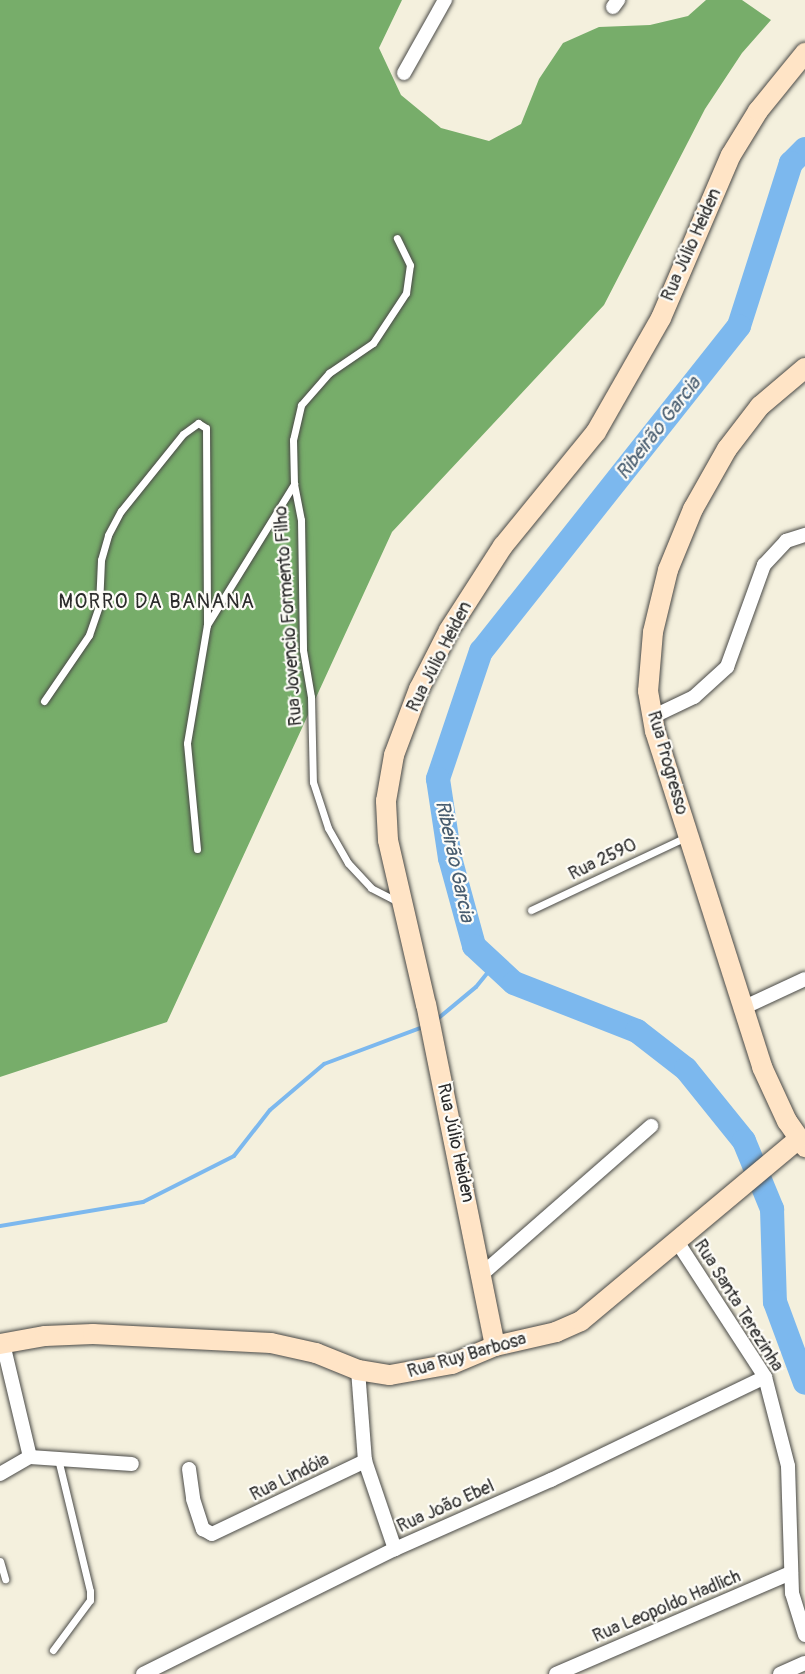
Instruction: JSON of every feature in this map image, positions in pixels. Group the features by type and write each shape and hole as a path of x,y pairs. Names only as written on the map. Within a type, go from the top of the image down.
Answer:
{"street":[{"path":"404,73 445,0"},
{"name":"Rua Júlio Heiden","path":"495,1346 426,1005 388,840 386,801 394,755 419,689 449,630 487,570 572,465 631,375 661,318 731,155 758,111 805,53"},
{"name":"Rua Progresso","path":"802,1143 762,1067 745,1007 687,836 652,717 648,691 653,632 668,570 693,509 727,449 760,406 805,368"},
{"path":"652,717 694,697 727,668 764,565 786,541 805,535"},
{"path":"745,1007 805,979"},
{"path":"482,1274 651,1126"},
{"name":"Rua Ruy Barbosa","path":"1,1344 45,1336 93,1334 271,1343 316,1353 358,1370 390,1375 411,1374 452,1364 495,1346 556,1332 581,1321 678,1244 781,1154 802,1143"},
{"name":"Rua Santa Terezinha","path":"678,1244 765,1377 788,1466 792,1593 805,1635"},
{"path":"1,1344 30,1457"},
{"path":"358,1370 365,1461 395,1549"},
{"name":"Rua João Ebel","path":"143,1674 395,1549 551,1480 765,1377"},
{"path":"0,1474 30,1457 132,1464"},
{"name":"Rua Lindóia","path":"189,1469 192,1499 203,1529 212,1534 365,1461"},
{"name":"Rua Leopoldo Hadlich","path":"556,1674 791,1573"},
{"path":"780,1674 805,1663"}],"lane":[{"path":"294,484 293,440 301,405 329,373 373,343 406,293 410,265 397,238"},
{"path":"44,701 89,635 99,606 101,560 108,535 121,511 183,434 198,423 206,428 207,625 187,743 197,849"},
{"name":"Rua Jovencio Formento Filho","path":"294,484 301,520 303,650 311,697 313,782 328,828 348,863 371,888 404,904"},
{"name":"Rua Jovencio Formento Filho","path":"207,625 294,484"},
{"name":"Rua 2590","path":"531,910 687,836"},
{"path":"53,1650 90,1600 90,1591 58,1460"},
{"path":"0,1561 5,1579"}],"green space":[{"path":"0,0 402,0 379,48 401,95 441,128 489,141 521,124 539,79 563,43 599,27 650,25 688,16 706,0 742,0 771,20 742,53 705,109 604,305 392,532 167,1022 0,1077"}],"waterway":[{"name":"Ribeirão Garcia","path":"805,149 791,163 739,326 481,651 438,779 450,858 474,946 514,983 637,1031 686,1069 744,1141 772,1209 775,1302 805,1383"},
{"path":"435,1021 476,987 494,965"},
{"path":"0,1226 143,1202 234,1156 270,1110 324,1064 423,1027"}],"district":[{"name":"MORRO DA BANANA","path":"157,601"}]}
